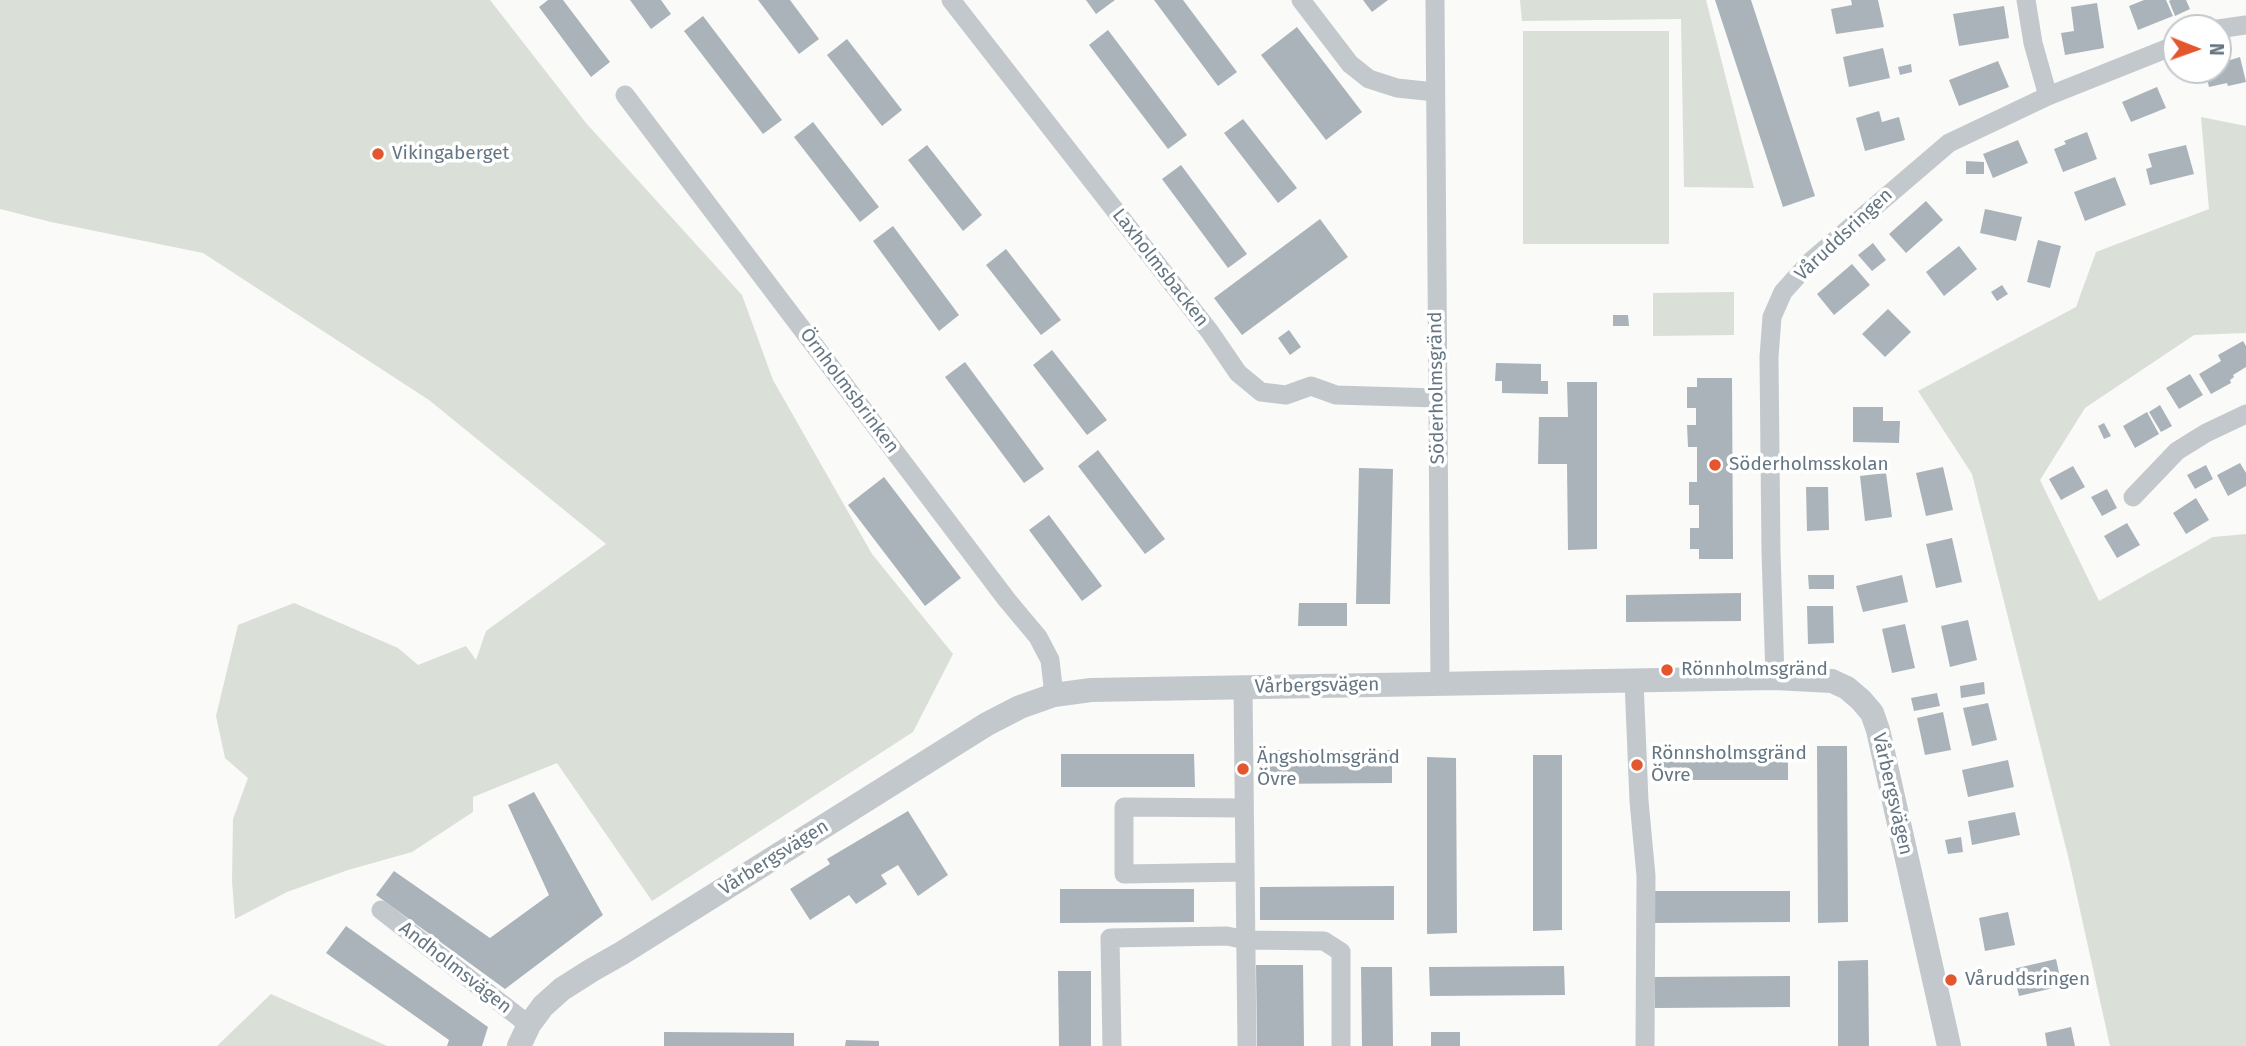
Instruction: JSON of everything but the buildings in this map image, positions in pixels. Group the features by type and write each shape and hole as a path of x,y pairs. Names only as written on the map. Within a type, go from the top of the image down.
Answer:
{"street":[{"name":"Laxholmsbacken","path":"951,0 1169,279 1238,373 1261,392 1286,395 1311,386 1336,395 1437,398"},
{"path":"1301,0 1350,64 1368,79 1397,88 1435,92"},
{"name":"Söderholmsgränd","path":"1435,0 1440,684"},
{"path":"2026,0 2033,43 2048,96"},
{"name":"Våruddsringen","path":"1775,678 1769,357 1772,317 1783,292 1810,262 1938,150 2048,96 2162,51"},
{"name":"Örnholmsbrinken","path":"625,95 1007,600 1038,637 1050,660 1054,695"},
{"path":"2133,497 2177,451 2206,433 2246,414"},
{"name":"Vårbergsvägen","path":"524,1036 543,1006 562,989 987,724 1020,707 1054,695 1091,690 1775,678 1832,681 1847,688 1872,713 1949,1046"},
{"path":"1634,681 1639,801 1646,877 1645,1046"},
{"path":"1243,687 1247,1046"},
{"path":"1243,808 1124,807 1124,874 1245,872"},
{"name":"Andholmsvägen","path":"381,910 524,1036"},
{"path":"1112,1046 1110,937 1227,936 1246,940 1324,941 1341,952 1341,1046"}],"shaded area":[{"path":"0,0 490,0 586,123 742,295 773,380 872,554 953,654 913,732 652,901 557,763 473,797 473,812 412,852 348,870 287,892 235,919 232,881 233,819 248,778 225,758 216,716 238,625 294,603 398,648 418,665 466,646 476,660 486,631 606,544 429,400 203,253 0,209"},
{"path":"1520,0 1706,0 1754,188 1684,187 1681,19 1522,21"},
{"path":"1523,31 1669,31 1669,244 1523,244"},
{"path":"2201,117 2246,126 2246,333 2194,335 2085,408 2040,480 2099,601 2213,537 2246,534 2246,1046 2110,1046 2069,860 1972,474 1918,391 2076,307 2096,252 2209,209"},
{"path":"1734,292 1734,335 1653,336 1653,293"},
{"path":"271,994 387,1046 217,1046"}],"place":[{"name":"Vikingaberget","path":"378,154"},
{"name":"Söderholmsskolan","path":"1715,465"},
{"name":"Rönnholmsgränd","path":"1667,670"},
{"name":"Rönnsholmsgränd Övre","path":"1637,765"},
{"name":"Ängsholmsgränd Övre","path":"1243,769"},
{"name":"Våruddsringen","path":"1951,980"}]}
